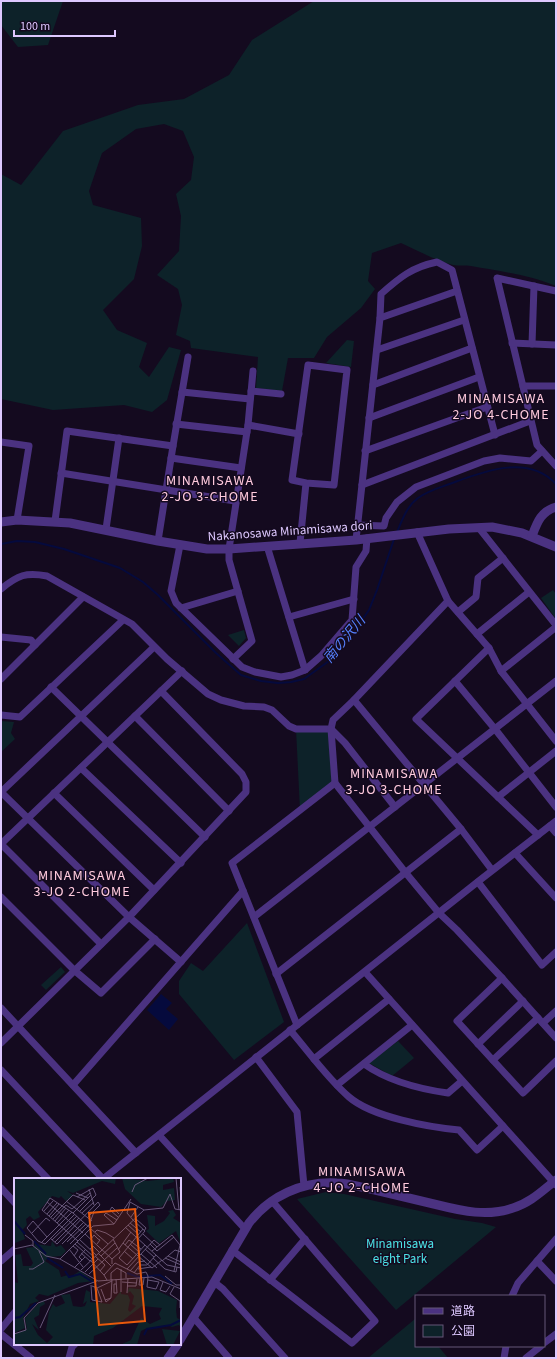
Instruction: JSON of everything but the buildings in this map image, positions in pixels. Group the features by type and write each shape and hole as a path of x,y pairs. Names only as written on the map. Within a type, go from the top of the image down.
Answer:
{"street":[{"path":"356,540 377,350 381,294 398,278 422,265 437,262 452,270 495,435"},
{"path":"556,291 497,278 530,421 537,445 556,466"},
{"path":"532,344 534,286"},
{"path":"380,318 457,292"},
{"path":"377,350 464,320"},
{"path":"512,343 556,345"},
{"path":"373,385 472,348"},
{"path":"158,541 188,357"},
{"path":"308,365 346,370 334,485 306,483 292,480 308,365"},
{"path":"233,659 252,641 229,560 229,549 235,501 248,425 253,371"},
{"path":"369,418 479,377"},
{"path":"523,386 556,386"},
{"path":"251,391 281,394"},
{"path":"182,392 250,399"},
{"path":"366,451 487,407"},
{"path":"362,485 530,421"},
{"path":"176,424 246,432"},
{"path":"248,425 299,434"},
{"path":"55,521 67,431 173,446"},
{"path":"106,529 118,438"},
{"path":"1,442 28,446 17,520"},
{"path":"358,525 384,526 386,518 397,502 416,487 484,461 500,458 531,461 542,451"},
{"path":"171,458 241,468"},
{"path":"61,473 235,501"},
{"path":"300,543 306,483"},
{"path":"532,536 539,518 544,513 556,507"},
{"name":"Nakanosawa Minamisawa dori","path":"1,522 17,520 55,521 106,529 158,541 207,549 229,549 356,540 417,532 492,527 532,536 556,547"},
{"path":"479,528 556,626 501,671"},
{"path":"417,532 448,601 489,648 501,671 556,741"},
{"path":"180,545 171,591 176,603 242,667 255,672 281,677 305,670 320,656 352,620 356,567 366,551 371,538"},
{"path":"267,546 305,670"},
{"path":"458,612 476,597 478,578 503,558"},
{"path":"1,589 23,575 33,574 47,576 132,624 167,659 208,694 221,700 244,706 264,707 272,710 289,726 296,729 331,729 344,742 395,807"},
{"path":"181,608 238,591"},
{"path":"477,634 529,592"},
{"path":"1,679 83,597"},
{"path":"289,617 354,599"},
{"path":"448,601 354,700 333,720 331,729 335,783 439,913 502,978 556,1038"},
{"path":"1,715 20,717 123,620"},
{"path":"1,637 31,640 36,645"},
{"path":"154,647 1,792 130,917 182,962"},
{"path":"489,648 416,719 538,835"},
{"path":"101,944 1,844 182,671"},
{"path":"455,681 556,807"},
{"path":"254,918 556,681"},
{"path":"51,687 204,837"},
{"path":"1,1043 74,970 130,917 246,792 246,782 242,774 161,691"},
{"path":"354,700 461,829 492,870"},
{"path":"135,716 229,811"},
{"path":"498,796 556,751"},
{"path":"81,768 180,863"},
{"path":"297,1025 232,864 335,783"},
{"path":"54,793 154,890"},
{"path":"104,1178 492,870 556,821"},
{"path":"550,826 556,833"},
{"path":"276,974 461,829"},
{"path":"515,853 556,898"},
{"path":"478,882 542,965 556,952"},
{"path":"73,1085 243,891"},
{"path":"1,897 74,970 101,993 155,939"},
{"path":"181,1338 245,1229 259,1211 287,1192 304,1186 323,1183 349,1184 454,1209 482,1213 512,1209 530,1201 555,1183 365,972"},
{"path":"502,978 457,1021 523,1093 556,1061"},
{"path":"314,1059 389,999"},
{"path":"478,1044 523,1001"},
{"path":"1,1008 136,1153"},
{"path":"493,1060 541,1021 556,1011"},
{"path":"337,1085 412,1025"},
{"path":"290,1030 350,1098 372,1110 434,1127 459,1130 476,1150 503,1126"},
{"path":"256,1057 297,1112 304,1186"},
{"path":"364,1064 374,1071 425,1090 448,1093 462,1081"},
{"path":"1,1070 102,1178"},
{"path":"1,1130 47,1178"},
{"path":"159,1135 245,1229"},
{"path":"1,1188 14,1202"},
{"path":"232,1250 352,1343 375,1321 272,1201"},
{"path":"270,1280 304,1239"},
{"path":"512,1295 518,1283 556,1239"},
{"path":"3,1256 14,1250"},
{"path":"537,1262 556,1281"},
{"path":"214,1282 223,1289 285,1358"},
{"path":"1,1329 14,1313"},
{"path":"194,1318 229,1358"},
{"path":"1,1334 14,1344"},
{"path":"545,1343 556,1334"},
{"path":"15,1345 31,1358"},
{"path":"69,1358 74,1345"},
{"path":"168,1358 177,1345"},
{"path":"504,1358 506,1347"},
{"path":"526,1358 540,1347"}],"green space":[{"path":"1,1 63,1 48,45 18,47 1,25"},
{"path":"314,1 556,1 556,286 536,279 514,274 471,266 453,265 433,258 401,243 372,253 368,281 375,289 361,308 327,337 314,358 288,358 282,391 256,388 258,357 191,348 190,341 176,335 182,305 178,289 157,275 179,251 181,216 176,194 191,180 194,157 183,131 164,124 136,129 102,153 89,191 93,205 141,218 142,246 134,279 103,310 117,330 147,343 139,367 149,377 169,347 181,350 167,400 152,412 124,405 53,410 1,399 1,174 21,185 63,131 138,105 184,99 229,75 252,40"},
{"path":"347,340 354,341 351,367 326,363"},
{"path":"553,590 556,594 556,619 541,598"},
{"path":"244,630 246,638 239,646 228,635"},
{"path":"1,721 14,722 11,733 15,739 1,752"},
{"path":"296,729 331,729 335,783 300,810"},
{"path":"247,923 284,1022 234,1060 179,994 179,981 191,963 203,971"},
{"path":"61,967 65,972 46,990 41,985"},
{"path":"398,1041 414,1058 392,1076 369,1063"},
{"name":"Minamisawa eight Park","path":"326,1192 344,1194 496,1227 396,1310 297,1199"},
{"path":"415,1319 415,1347 439,1347 448,1358 368,1358"}],"shaded area":[{"path":"161,994 172,1003 166,1009 178,1019 169,1030 147,1010"}],"waterway":[{"name":"南の沢川","path":"397,532 408,509 418,498 436,489 480,473 521,467 545,475 556,484"},
{"name":"南の沢川","path":"1,544 17,541 35,542 64,549 120,568 143,582 158,595 216,653 241,675 261,681 278,683 304,679 329,661 348,640 369,610 394,539"}],"district":[{"name":"MINAMISAWA 2-JO 4-CHOME","path":"501,406"},
{"name":"MINAMISAWA 2-JO 3-CHOME","path":"210,488"},
{"name":"MINAMISAWA 3-JO 3-CHOME","path":"394,782"},
{"name":"MINAMISAWA 3-JO 2-CHOME","path":"82,884"},
{"name":"MINAMISAWA 4-JO 2-CHOME","path":"362,1180"}]}
